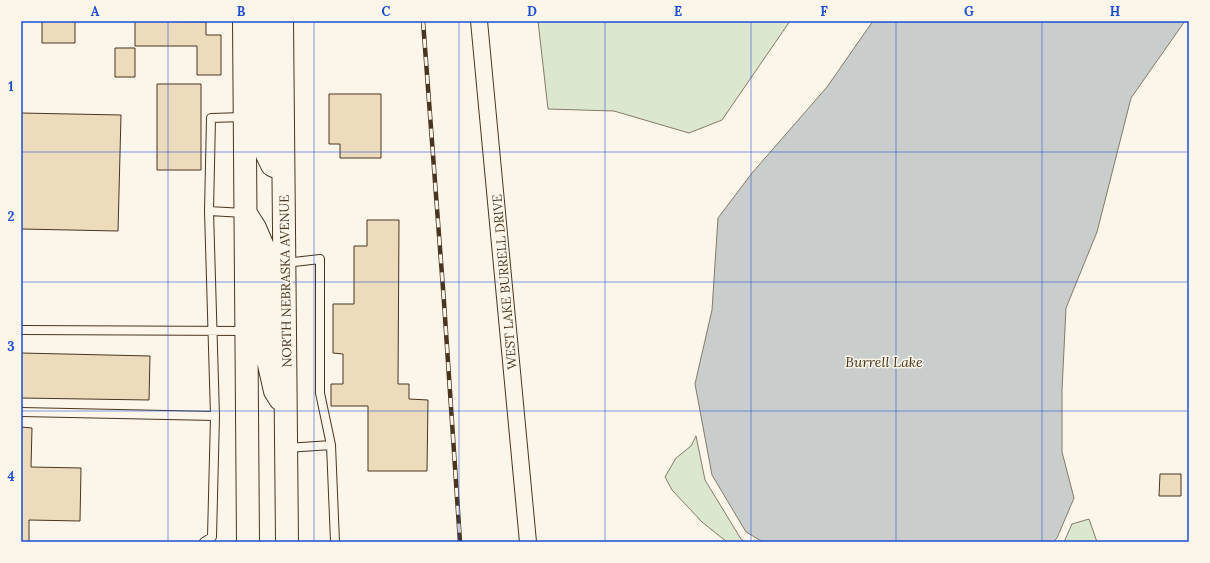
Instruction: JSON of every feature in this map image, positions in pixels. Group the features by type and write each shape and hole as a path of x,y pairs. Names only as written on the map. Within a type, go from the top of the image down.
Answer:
{"main road":[{"path":"244,21 248,542"},
{"path":"261,21 265,150 272,165 283,170"},
{"name":"NORTH NEBRASKA AVENUE","path":"282,21 287,542"},
{"path":"245,213 255,228 264,249 268,360 274,391 286,408"}],"street":[{"name":"WEST LAKE BURRELL DRIVE","path":"479,21 528,542"}],"lane":[{"path":"204,542 212,537 214,416 210,211 211,118 244,117"},
{"path":"210,211 245,213"},
{"path":"284,263 320,259 320,393 331,445 335,542"},
{"path":"21,330 246,331"},
{"path":"21,412 214,416"},
{"path":"286,448 331,445"}],"green space":[{"path":"538,21 790,21 722,120 689,133 614,111 548,109"},
{"path":"696,436 705,480 741,539 746,542 727,542 702,522 672,490 665,477 676,458 691,446"},
{"path":"1089,519 1097,542 1064,542 1072,524"}],"water":[{"name":"Burrell Lake","path":"873,21 1185,21 1131,98 1097,232 1066,308 1062,390 1062,452 1074,498 1057,538 1053,542 763,542 746,532 712,475 695,384 712,310 718,218 752,173 827,87"}],"building":[{"path":"42,21 75,21 75,43 42,43"},
{"path":"135,21 206,22 206,35 221,35 221,75 197,75 197,46 135,46"},
{"path":"115,48 135,48 135,77 115,77"},
{"path":"157,84 201,84 201,170 157,170"},
{"path":"329,94 381,94 381,158 340,158 340,144 329,144"},
{"path":"21,113 121,115 118,231 21,229"},
{"path":"367,220 399,220 398,384 409,384 409,399 428,400 427,471 368,471 368,406 331,406 331,384 343,384 343,354 333,353 333,304 354,304 354,246 367,246"},
{"path":"21,353 150,356 149,400 21,398"},
{"path":"21,427 32,428 31,467 81,468 80,521 29,520 29,542 21,542"},
{"path":"1160,474 1181,474 1181,496 1159,496"}],"railway":[{"path":"423,21 460,542"}]}
